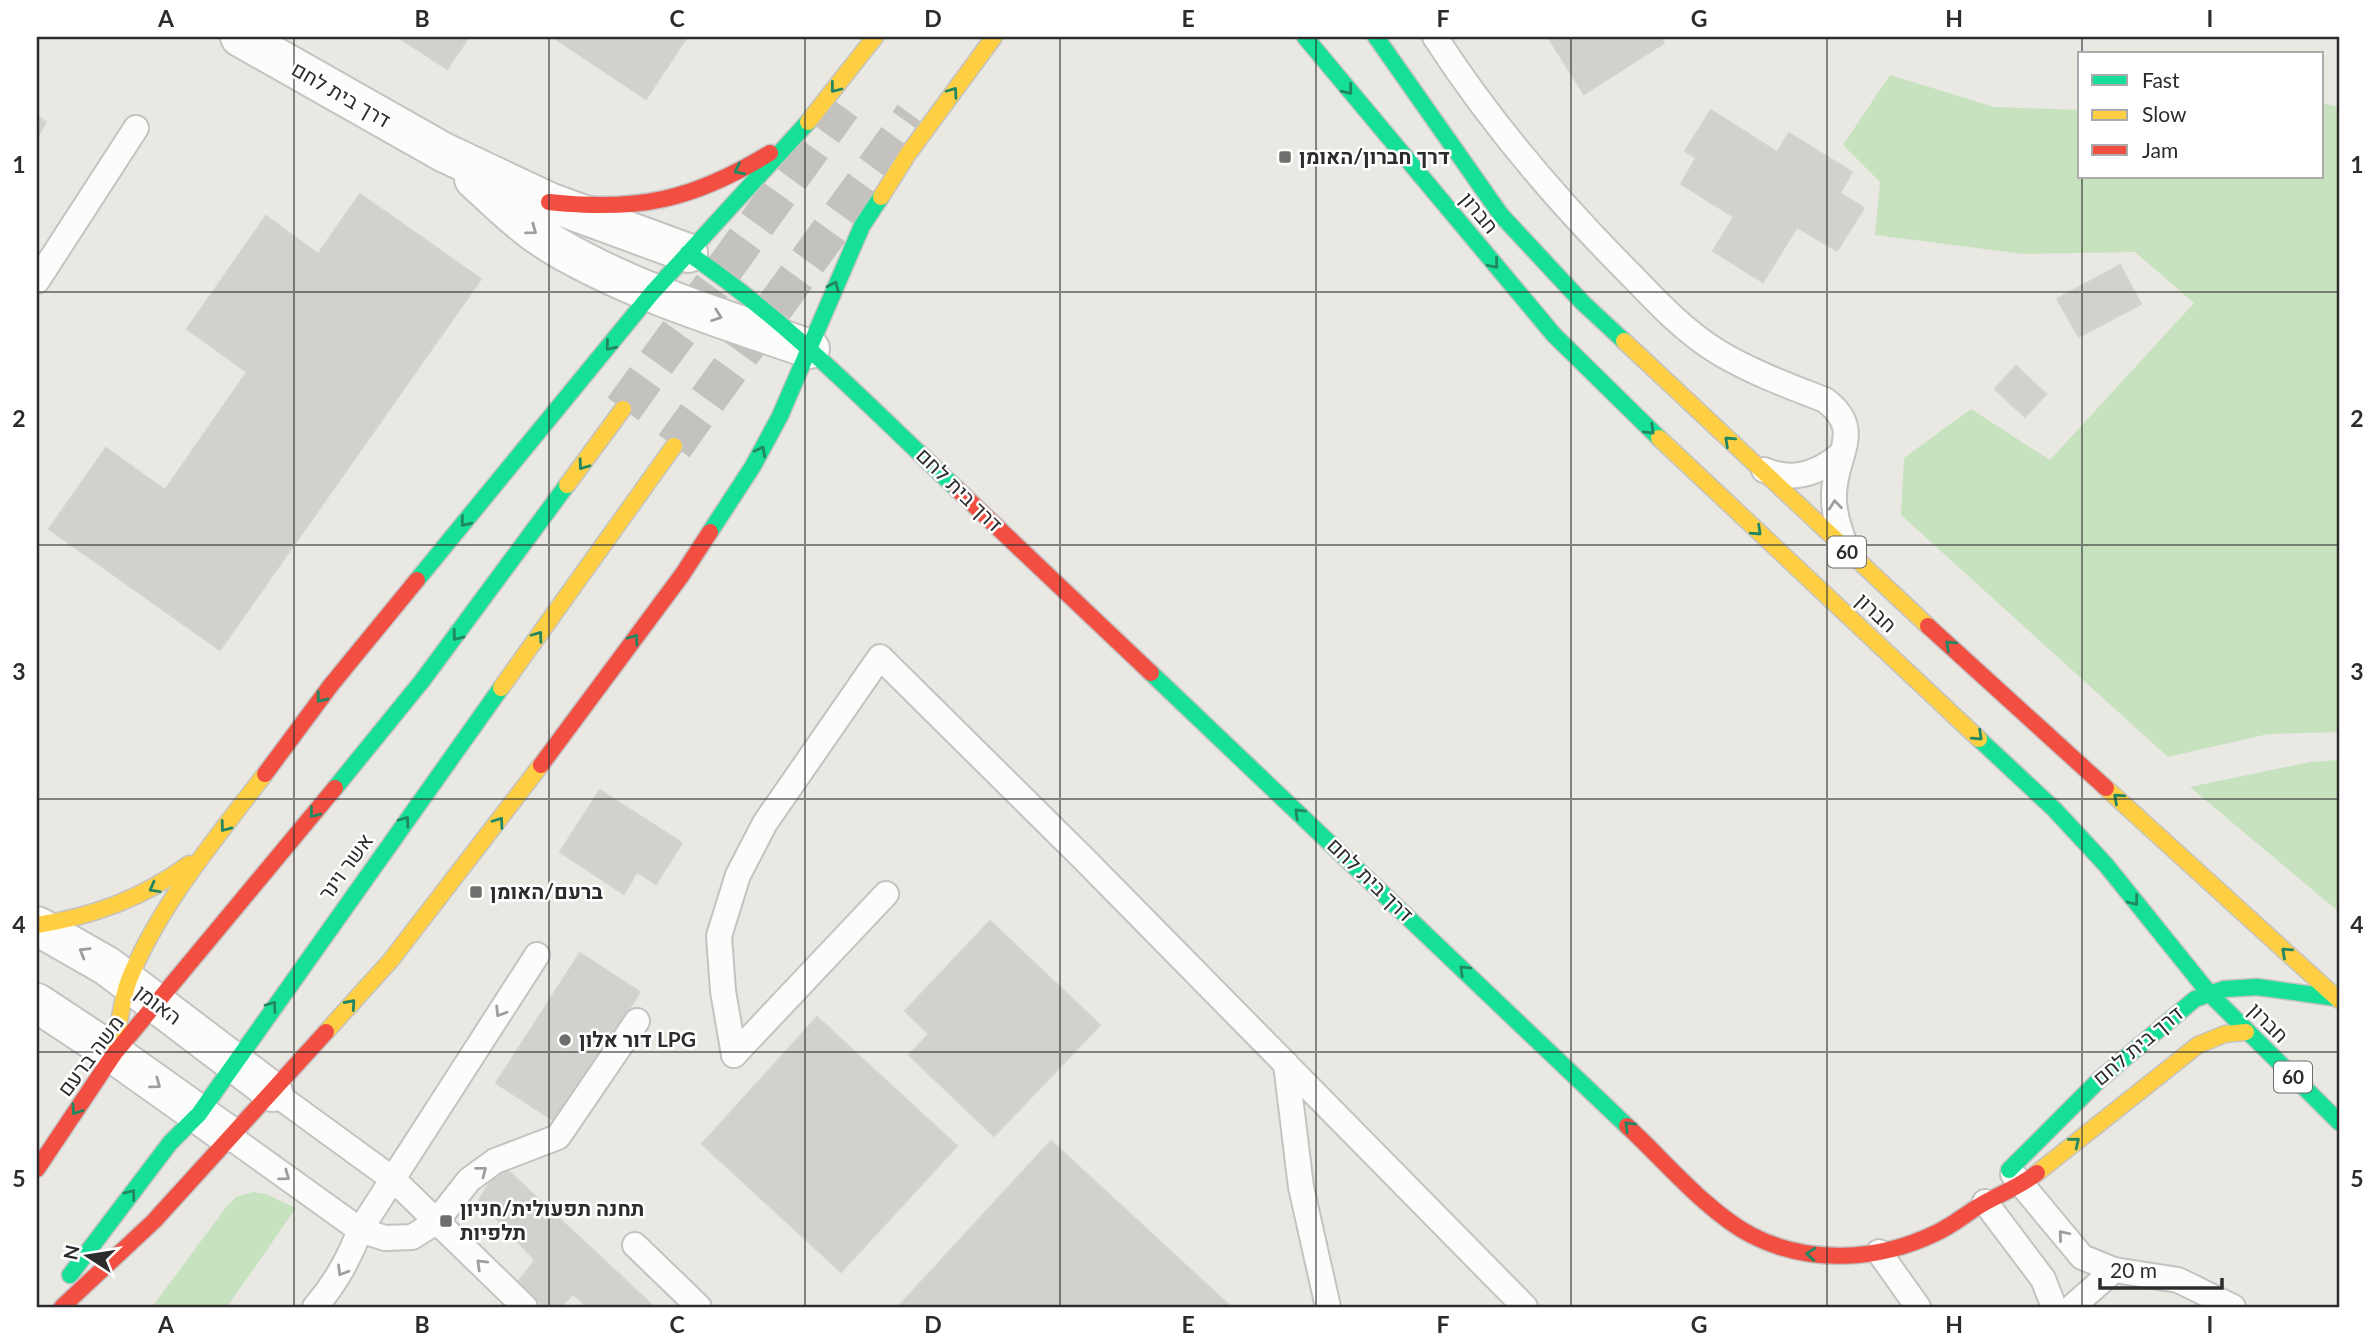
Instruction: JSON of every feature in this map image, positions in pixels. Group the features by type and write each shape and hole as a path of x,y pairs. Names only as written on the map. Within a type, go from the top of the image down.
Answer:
{"main road":[{"path":"143,994 146,944 209,848 331,685 652,293 798,135 875,37"},
{"path":"62,1307 153,1221 391,960 491,832 682,575 753,466 811,349 834,285 862,226 908,154 994,37"},
{"name":"חברון","path":"1305,37 1554,335 1707,485 2053,809 2106,865 2209,993 2339,1122"},
{"name":"חברון","path":"1376,37 1501,215 1582,302 1848,553 2338,999"},
{"path":"549,202 611,208 666,199 729,175 798,135"},
{"name":"דרך בית לחם","path":"688,253 734,284 811,349 1714,1208 1749,1234 1789,1252 1836,1256 1879,1252 1936,1233 1985,1202 2198,1045 2225,1034 2246,1031"},
{"path":"114,1054 143,994 431,670 623,409"},
{"name":"אשר וינר","path":"46,1307 170,1143 198,1114 674,446"},
{"path":"37,925 77,920 110,909 171,879 209,848"},
{"name":"דרך בית לחם","path":"2016,1178 2110,1067 2187,1005 2209,993 2269,989 2338,999"},
{"name":"משה ברעם","path":"37,1169 114,1054 143,994"}],"street":[{"name":"דרך בית לחם","path":"240,37 443,152 549,202 688,253"},
{"name":"דרך בית לחם","path":"443,152 524,224 555,246 652,293 811,349"},
{"name":"האומן","path":"37,925 107,966 273,1091"},
{"path":"37,1003 229,1136"}],"lane":[{"path":"1435,37 1468,87 1539,172 1603,247 1671,316 1717,352 1825,400 1840,412 1847,427 1834,500 1838,527 1848,553"},
{"path":"37,281 136,128"},
{"path":"1756,467 1773,474 1810,474 1840,455"},
{"path":"886,894 734,1055 723,991 719,936 738,875 765,823 880,657 1525,1307"},
{"path":"316,1307 347,1263 360,1230 537,955"},
{"path":"229,1136 360,1230 385,1238 412,1237 436,1222 470,1180 495,1161 558,1137 637,1021"},
{"path":"1286,1064 1301,1187 1328,1307"},
{"path":"273,1091 394,1180 525,1307"},
{"path":"2016,1178 2082,1257 2114,1270 2178,1280 2233,1307"},
{"path":"1985,1202 2043,1279 2053,1307"},
{"path":"635,1245 699,1307"},
{"path":"1879,1252 1918,1307"},
{"path":"2072,1307 2114,1270"}],"green space":[{"path":"1890,75 1994,107 2078,110 2078,178 2324,178 2324,103 2339,107 2339,732 2268,734 2168,757 1901,515 1904,458 1971,409 2050,460 2194,303 2135,252 2024,254 1875,235 1880,182 1843,145"},
{"path":"2339,760 2339,912 2190,787 2310,762"},
{"path":"253,1192 266,1194 296,1208 227,1307 152,1307 227,1206 236,1197"}],"building":[{"path":"398,37 469,37 447,69"},
{"path":"553,37 687,37 646,99"},
{"path":"1548,37 1660,37 1664,43 1584,94"},
{"path":"1711,110 1777,152 1789,133 1852,172 1840,193 1864,208 1837,251 1797,227 1763,282 1713,251 1734,217 1681,184 1696,158 1685,151"},
{"path":"37,116 46,122 37,138"},
{"path":"360,194 481,279 220,650 49,529 106,448 165,490 247,372 187,329 266,216 318,254"},
{"path":"2120,265 2141,304 2079,337 2057,299"},
{"path":"2016,366 2046,394 2025,417 1995,389"},
{"path":"600,790 682,843 656,884 637,872 624,894 560,852"},
{"path":"990,921 1100,1025 994,1136 909,1055 929,1034 905,1011"},
{"path":"580,953 640,992 556,1122 496,1083"},
{"path":"817,1017 957,1146 841,1272 702,1144"},
{"path":"1051,1141 1231,1307 898,1307"},
{"path":"501,1164 654,1307 587,1307 573,1294 560,1307 545,1307 518,1282 535,1260 479,1200"}],"tunnel":[{"path":"623,409 842,106"},
{"path":"674,446 913,116"}],"traffic: fast":[{"path":"1305,37 1554,335 1659,438"},
{"path":"1376,37 1501,215 1582,302 1624,341"},
{"path":"417,580 652,293 808,122"},
{"path":"710,532 753,466 780,416 862,226 881,197"},
{"path":"688,253 794,335 957,489"},
{"path":"335,788 422,681 567,485"},
{"path":"1151,673 1627,1126"},
{"path":"70,1275 170,1143 199,1114 501,688"},
{"path":"1979,739 2054,809 2106,865 2209,993 2339,1122"},
{"path":"2009,1170 2099,1080 2195,999 2224,989 2257,987 2337,998"}],"traffic: slow":[{"path":"808,122 875,37"},
{"path":"881,197 908,154 994,37"},
{"path":"1624,341 1928,626"},
{"path":"567,485 623,409"},
{"path":"1659,438 1979,739"},
{"path":"501,688 674,446"},
{"path":"326,1032 391,960 541,765"},
{"path":"114,1054 126,989 141,953 190,873 265,774"},
{"path":"2106,788 2339,1000"},
{"path":"37,925 117,904 154,887 189,864"},
{"path":"2037,1173 2198,1045 2225,1034 2246,1032"}],"traffic: jam":[{"path":"549,202 610,205 664,199 716,182 770,153"},
{"path":"957,489 1151,673"},
{"path":"541,765 682,575 710,532"},
{"path":"265,774 331,685 417,580"},
{"path":"1928,626 2106,788"},
{"path":"37,1169 114,1054 335,788"},
{"path":"62,1307 154,1221 326,1032"},
{"path":"1627,1126 1702,1199 1735,1225 1773,1245 1820,1255 1867,1254 1914,1242 1943,1230 2037,1173"}],"place":[{"name":"דרך חברון/האומן","path":"1285,157"},
{"name":"ברעם/האומן","path":"476,892"},
{"name":"דור אלון LPG","path":"565,1040"},
{"name":"תחנה תפעולית/חניון תלפיות","path":"446,1221"}]}
